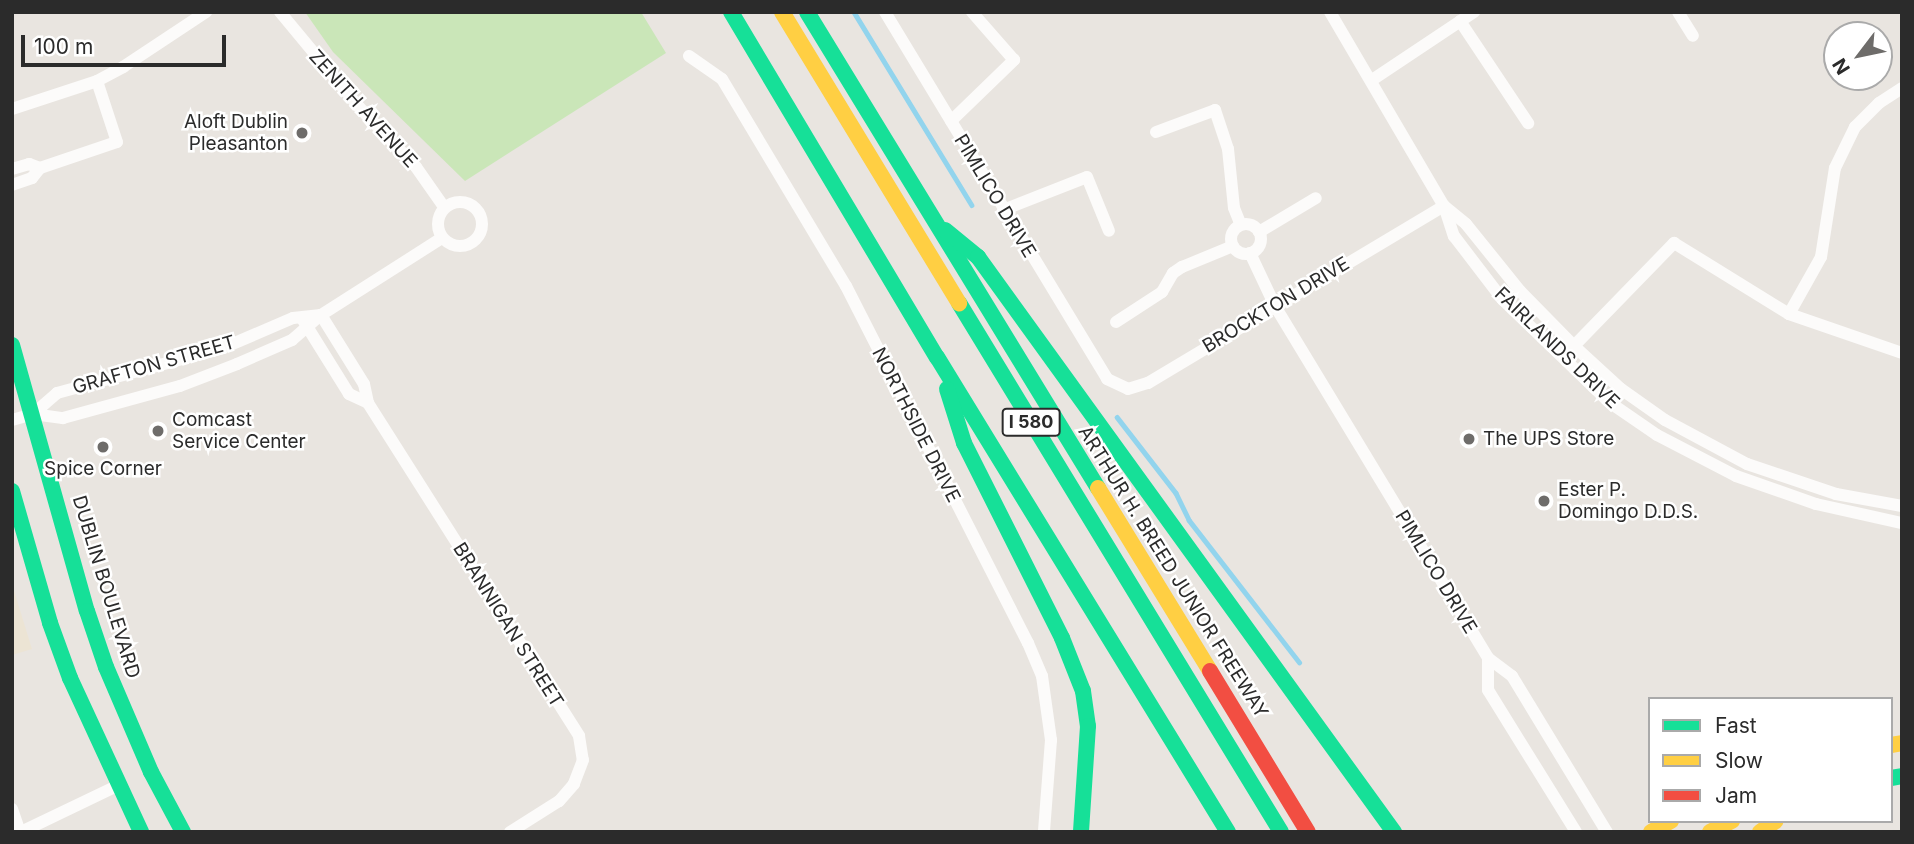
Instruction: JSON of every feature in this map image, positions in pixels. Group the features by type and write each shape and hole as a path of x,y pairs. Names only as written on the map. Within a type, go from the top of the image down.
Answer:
{"main road":[{"name":"I 580","path":"731,12 937,357 1228,832"},
{"name":"I 580","path":"782,12 1280,832"},
{"name":"ARTHUR H. BREED JUNIOR FREEWAY","path":"807,12 1308,832"},
{"path":"933,220 978,257 1394,832"},
{"name":"DUBLIN BOULEVARD","path":"12,345 87,611 106,667 151,772 183,832"},
{"path":"937,357 964,443 1062,638 1083,691 1088,726 1081,832"},
{"path":"12,491 50,623 70,678 117,786 141,832"},
{"path":"1651,832 1667,823"},
{"path":"1710,832 1728,823"}],"street":[{"path":"12,109 97,81 123,68 206,12"},
{"name":"ZENITH AVENUE","path":"280,12 358,106 416,167 444,207"},
{"name":"PIMLICO DRIVE","path":"885,12 1107,379"},
{"path":"951,121 1014,60 972,12"},
{"name":"FAIRLANDS DRIVE","path":"1331,12 1444,206 1454,236 1495,289 1562,359 1609,402 1657,435 1736,476 1816,504 1902,523"},
{"path":"1372,80 1474,12"},
{"path":"1678,12 1693,36"},
{"path":"1460,21 1528,123"},
{"name":"NORTHSIDE DRIVE","path":"689,56 722,79 846,286 1028,643 1042,676 1051,740 1045,832"},
{"path":"12,169 29,164 40,167 117,142 97,81"},
{"path":"1790,314 1821,257 1835,168 1855,127 1879,103 1902,88"},
{"path":"1156,132 1215,110 1228,149 1234,208 1241,225"},
{"path":"12,185 32,178 40,167"},
{"path":"1003,210 1087,177 1109,231"},
{"path":"1259,232 1316,198"},
{"path":"465,202 478,210 482,224 477,237 466,245 452,245 442,237 437,221 444,207 450,203 465,202"},
{"name":"FAIRLANDS DRIVE","path":"1444,206 1466,224 1520,291 1574,346 1621,389 1665,420 1747,464 1836,494 1902,506"},
{"name":"BROCKTON DRIVE","path":"1107,379 1128,389 1148,383 1444,206"},
{"path":"1241,225 1251,225 1259,232 1259,244 1250,253 1242,253 1233,246 1233,231 1241,225"},
{"name":"GRAFTON STREET","path":"33,414 57,393 223,348 321,315 442,237"},
{"path":"1562,359 1674,243 1790,314 1902,353"},
{"path":"1116,322 1162,292 1173,273 1182,267 1233,246"},
{"name":"PIMLICO DRIVE","path":"1250,253 1275,306 1488,658 1512,676 1607,832"},
{"name":"BRANNIGAN STREET","path":"321,315 364,384 368,403 579,736 583,760 574,784 559,801 510,832"},
{"name":"GRAFTON STREET","path":"12,420 33,414 63,418 180,386 292,340 304,322"},
{"name":"BRANNIGAN STREET","path":"304,322 349,394 368,403"},
{"name":"PIMLICO DRIVE","path":"1488,658 1488,690 1576,832"},
{"path":"12,808 20,832 117,786"}],"shaded area":[{"path":"12,584 32,649 12,655"}],"green space":[{"path":"305,12 641,12 666,53 465,181 333,52"}],"waterway":[{"path":"854,12 972,205"},
{"path":"1117,417 1176,493 1189,520 1299,662"}],"traffic: fast":[{"path":"731,12 937,357 1228,832"},
{"path":"807,12 1098,488"},
{"path":"945,230 978,257 1394,832"},
{"path":"959,303 1281,832"},
{"path":"12,345 87,611 106,667 151,772 183,832"},
{"path":"947,389 964,443 1062,638 1083,691 1088,726 1081,832"},
{"path":"12,491 50,623 70,678 141,832"},
{"path":"1893,778 1902,776"}],"traffic: slow":[{"path":"782,12 959,303"},
{"path":"1098,488 1210,671"},
{"path":"1893,745 1902,743"},
{"path":"1651,832 1667,823"},
{"path":"1710,832 1728,823"},
{"path":"1760,832 1773,823"}],"traffic: jam":[{"path":"1210,671 1308,832"}],"place":[{"name":"Aloft Dublin Pleasanton","path":"302,133"},
{"name":"Comcast Service Center","path":"158,431"},
{"name":"The UPS Store","path":"1469,439"},
{"name":"Spice Corner","path":"103,447"},
{"name":"Ester P. Domingo D.D.S.","path":"1544,501"}]}
